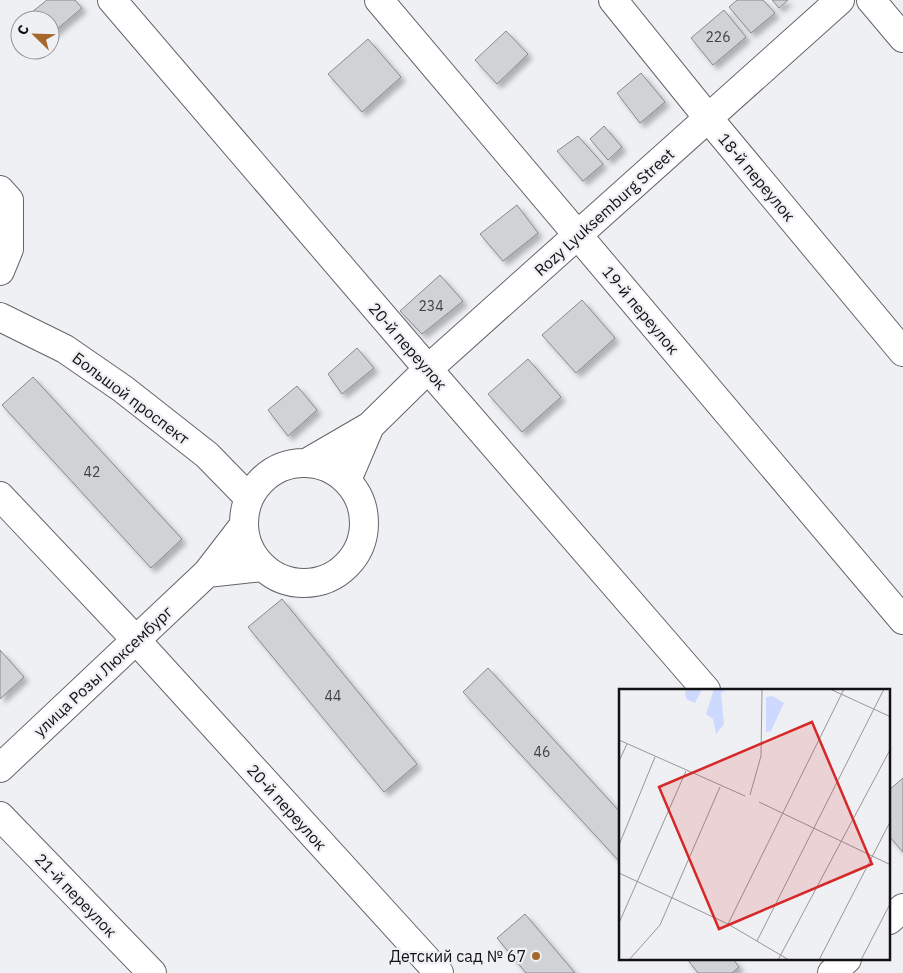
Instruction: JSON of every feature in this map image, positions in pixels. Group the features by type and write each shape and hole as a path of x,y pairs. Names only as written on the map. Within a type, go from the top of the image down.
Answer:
{"street":[{"name":"20-й переулок","path":"112,0 705,689"},
{"name":"19-й переулок","path":"379,0 903,620"},
{"name":"18-й переулок","path":"613,0 709,119 903,352"},
{"name":"Rozy Lyuksemburg Street","path":"370,426 428,369 840,0"},
{"path":"871,0 903,38"},
{"path":"0,190 9,200 10,249 0,271"},
{"name":"Большой проспект","path":"0,317 72,354 123,388 207,455 249,498"},
{"path":"347,480 370,426"},
{"name":"улица Розы Люксембург","path":"308,462 370,426"},
{"name":"Большой проспект","path":"207,455 266,476"},
{"name":"улица Розы Люксембург","path":"308,462 323,466 347,480 360,501 364,516 363,534 356,553 339,572 325,579 308,583 294,582 275,576 263,567 249,548 244,525 249,498 266,476 291,464 308,462"},
{"name":"20-й переулок","path":"0,496 136,640 438,973"},
{"name":"улица Розы Люксембург","path":"0,768 207,573 244,525"},
{"path":"207,573 263,567"},
{"name":"21-й переулок","path":"0,816 152,973"},
{"path":"832,973 846,960"}],"building":[{"path":"47,0 75,0 82,8 60,27 60,10 34,10"},
{"path":"737,0 763,0 775,13 751,33 729,7"},
{"path":"772,0 788,0 779,8"},
{"path":"724,10 746,37 713,65 691,38"},
{"path":"506,31 528,54 497,84 475,60"},
{"path":"368,39 401,77 362,112 328,74"},
{"path":"641,73 665,102 640,123 617,93"},
{"path":"604,126 622,147 608,160 590,139"},
{"path":"578,136 603,164 583,181 557,151"},
{"path":"517,205 538,233 503,261 480,234"},
{"path":"440,275 463,301 422,334 400,311"},
{"path":"582,300 615,338 576,373 542,335"},
{"path":"357,348 374,368 342,394 328,374"},
{"path":"528,359 561,397 522,432 488,394"},
{"path":"33,377 182,539 151,568 2,405"},
{"path":"297,386 317,410 288,436 268,410"},
{"path":"282,599 417,764 384,792 248,627"},
{"path":"0,650 24,677 0,699"},
{"path":"488,668 619,811 619,861 463,692"},
{"path":"903,778 903,852 890,837 890,789"},
{"name":"Детский сад № 67","path":"525,914 575,973 526,973 497,938"},
{"path":"688,960 734,960 739,967 732,973 698,973"}],"place":[{"name":"Детский сад № 67","path":"536,956"}]}
